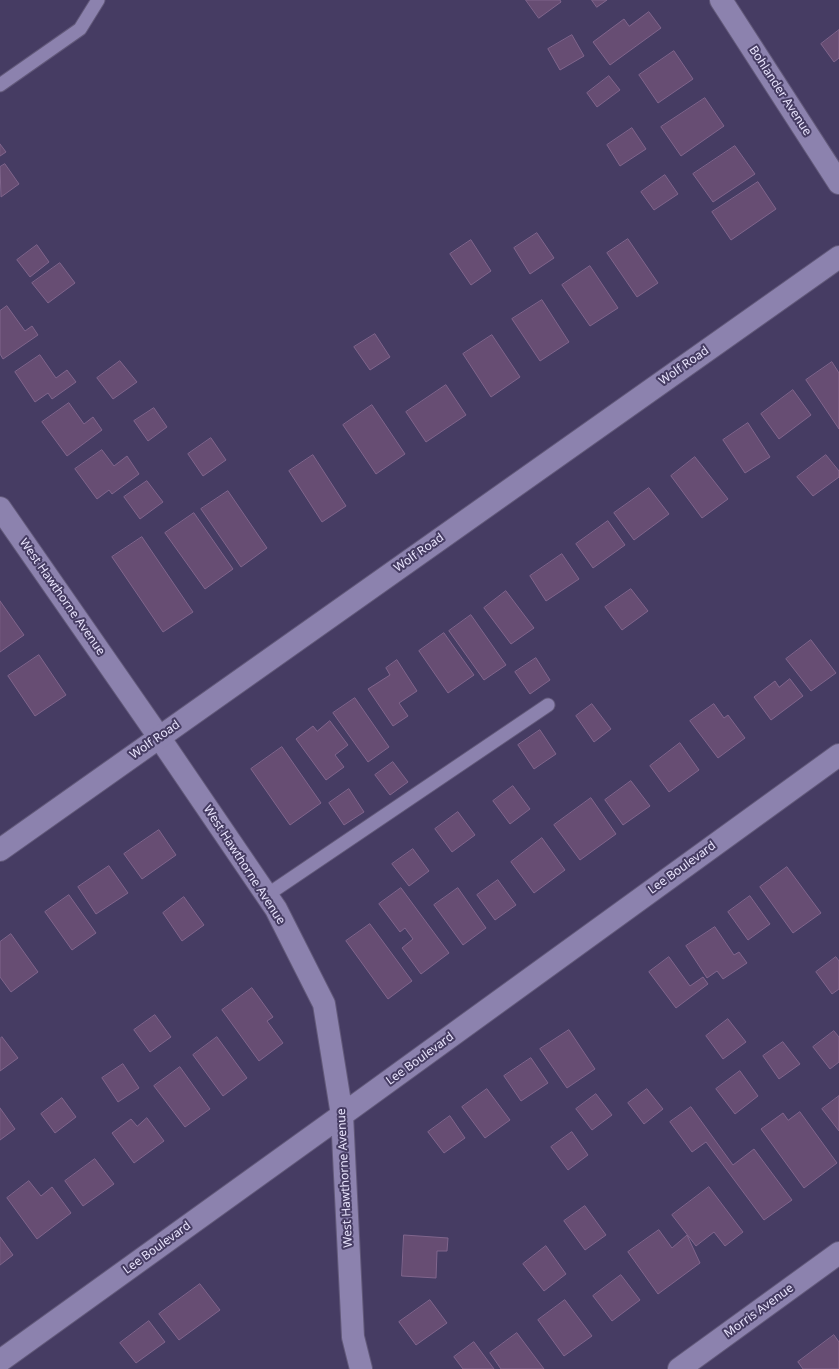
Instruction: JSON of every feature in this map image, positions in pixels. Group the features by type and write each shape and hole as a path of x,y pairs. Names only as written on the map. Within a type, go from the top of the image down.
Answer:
{"street":[{"name":"Bohlander Avenue","path":"721,0 839,183"},
{"name":"Wolf Road","path":"0,850 159,736 839,257"},
{"name":"West Hawthorne Avenue","path":"0,508 159,736 276,909 324,1004 342,1115 353,1337 361,1369"},
{"name":"Lee Boulevard","path":"0,1361 839,755"},
{"name":"Morris Avenue","path":"679,1369 839,1253"}],"lane":[{"path":"0,85 80,29 98,0"},
{"path":"266,895 548,705"}],"building":[{"path":"526,0 560,0 561,2 539,18"},
{"path":"592,0 607,0 597,7"},
{"path":"649,12 661,28 610,65 593,42 624,19 629,26"},
{"path":"839,30 839,58 834,62 821,44"},
{"path":"572,35 584,56 560,70 548,49"},
{"path":"674,51 693,79 658,103 639,75"},
{"path":"609,76 620,90 597,107 587,93"},
{"path":"705,98 724,126 681,156 661,127"},
{"path":"632,128 646,149 620,166 607,145"},
{"path":"0,144 6,152 0,156"},
{"path":"735,146 755,174 713,202 693,174"},
{"path":"5,164 19,184 1,197 0,167"},
{"path":"665,175 678,194 654,210 641,192"},
{"path":"758,182 776,209 731,240 712,212"},
{"path":"537,233 554,258 530,274 514,248"},
{"path":"628,239 658,283 637,297 607,253"},
{"path":"471,240 491,271 471,285 450,254"},
{"path":"37,245 49,262 30,277 17,260"},
{"path":"60,263 75,283 48,303 32,283"},
{"path":"590,266 618,308 590,326 562,285"},
{"path":"542,300 569,342 540,361 512,319"},
{"path":"7,306 25,331 32,326 38,335 3,359 0,354 0,311"},
{"path":"375,334 390,357 370,370 354,347"},
{"path":"492,335 520,377 491,397 463,354"},
{"path":"40,355 56,378 67,370 76,382 52,399 48,393 35,402 15,372"},
{"path":"120,361 137,382 113,399 97,378"},
{"path":"832,362 839,373 839,429 806,380"},
{"path":"446,385 466,415 426,442 406,412"},
{"path":"793,390 811,415 779,439 761,414"},
{"path":"69,403 84,424 93,417 102,430 67,456 42,422"},
{"path":"372,405 405,454 376,474 343,425"},
{"path":"154,408 167,427 148,441 134,421"},
{"path":"748,423 770,457 745,473 723,440"},
{"path":"211,438 226,460 203,476 188,454"},
{"path":"102,450 114,466 127,456 139,474 112,494 109,490 97,499 75,469"},
{"path":"313,455 346,506 322,522 289,471"},
{"path":"826,455 839,471 839,477 813,496 797,477"},
{"path":"695,457 728,499 702,518 671,476"},
{"path":"147,481 163,502 140,519 124,497"},
{"path":"649,488 669,514 634,540 614,513"},
{"path":"228,491 267,548 241,567 201,509"},
{"path":"194,513 233,569 205,589 165,533"},
{"path":"608,521 625,545 593,568 576,544"},
{"path":"142,537 193,612 163,632 112,557"},
{"path":"562,554 579,579 546,601 530,576"},
{"path":"631,589 648,611 622,630 605,607"},
{"path":"506,591 534,628 511,644 484,608"},
{"path":"0,601 24,635 0,652"},
{"path":"471,615 506,665 484,680 449,631"},
{"path":"444,633 474,675 448,693 419,651"},
{"path":"811,640 836,673 811,691 786,659"},
{"path":"39,655 66,695 35,716 8,676"},
{"path":"536,658 550,680 530,694 515,672"},
{"path":"397,660 417,691 399,703 408,716 393,726 368,689 390,675 386,668"},
{"path":"790,679 803,696 771,720 754,697 775,681 779,687"},
{"path":"355,698 389,747 368,762 333,713"},
{"path":"592,704 611,729 594,742 576,716"},
{"path":"714,704 724,718 728,715 745,738 718,758 690,721"},
{"path":"330,721 348,745 335,755 344,767 326,780 296,739 313,726 317,731"},
{"path":"540,730 556,754 534,769 518,745"},
{"path":"680,743 699,770 669,792 650,766"},
{"path":"282,747 321,803 290,825 251,769"},
{"path":"393,762 408,782 390,795 375,775"},
{"path":"631,781 650,806 623,825 605,800"},
{"path":"513,786 530,809 510,824 493,801"},
{"path":"349,789 364,812 344,825 329,803"},
{"path":"591,798 616,834 580,860 554,825"},
{"path":"458,812 475,835 452,852 435,829"},
{"path":"159,830 176,855 142,879 124,854"},
{"path":"542,838 565,870 534,893 511,862"},
{"path":"413,849 429,871 409,886 392,864"},
{"path":"109,866 128,893 96,914 78,887"},
{"path":"787,867 821,913 793,933 760,887"},
{"path":"498,880 516,905 495,920 477,895"},
{"path":"401,888 449,953 421,974 402,948 413,939 405,928 400,932 379,904"},
{"path":"458,888 486,928 463,945 434,905"},
{"path":"69,895 96,933 72,950 45,912"},
{"path":"750,896 770,924 748,940 728,912"},
{"path":"184,897 204,925 182,941 163,913"},
{"path":"370,924 412,981 388,999 346,941"},
{"path":"715,927 734,955 739,952 747,963 723,979 717,971 707,978 686,946"},
{"path":"11,934 38,972 11,992 0,977 0,942"},
{"path":"669,957 690,986 703,977 708,984 676,1008 649,972"},
{"path":"836,957 839,961 839,989 832,994 816,972"},
{"path":"252,988 273,1017 267,1021 283,1043 259,1061 222,1010"},
{"path":"155,1015 171,1037 150,1052 134,1030"},
{"path":"728,1019 746,1042 723,1059 706,1036"},
{"path":"569,1030 595,1069 567,1088 540,1049"},
{"path":"834,1031 839,1037 839,1062 830,1069 813,1047"},
{"path":"2,1037 18,1058 0,1071 0,1039"},
{"path":"217,1037 247,1078 223,1096 193,1055"},
{"path":"783,1042 800,1064 779,1079 763,1056"},
{"path":"531,1058 548,1083 521,1101 504,1076"},
{"path":"123,1064 139,1088 118,1102 102,1078"},
{"path":"180,1067 210,1109 185,1127 154,1086"},
{"path":"740,1071 758,1096 735,1114 716,1089"},
{"path":"487,1089 510,1120 485,1138 462,1107"},
{"path":"647,1089 663,1109 644,1124 628,1103"},
{"path":"596,1094 612,1115 592,1130 576,1109"},
{"path":"839,1096 839,1131 822,1109"},
{"path":"62,1098 76,1117 55,1133 41,1114"},
{"path":"691,1107 733,1165 754,1149 792,1200 764,1220 706,1142 692,1152 670,1122"},
{"path":"0,1108 15,1129 0,1140"},
{"path":"800,1112 837,1163 804,1188 761,1129 783,1113 788,1120"},
{"path":"450,1116 465,1138 444,1153 428,1132"},
{"path":"147,1118 164,1141 134,1163 112,1133 131,1119 137,1126"},
{"path":"572,1132 588,1155 568,1170 551,1147"},
{"path":"95,1159 114,1184 83,1206 65,1181"},
{"path":"29,1181 41,1196 52,1187 71,1213 37,1239 7,1198"},
{"path":"709,1187 743,1232 725,1246 714,1232 696,1246 672,1215"},
{"path":"585,1206 606,1235 585,1250 564,1221"},
{"path":"659,1230 672,1248 687,1235 700,1263 658,1294 628,1252"},
{"path":"404,1235 448,1238 447,1251 437,1251 436,1278 402,1276"},
{"path":"0,1237 13,1255 0,1265"},
{"path":"546,1246 566,1274 544,1291 523,1264"},
{"path":"621,1275 640,1300 612,1321 593,1296"},
{"path":"200,1284 220,1310 179,1340 159,1314"},
{"path":"430,1300 447,1323 416,1345 399,1322"},
{"path":"565,1300 592,1336 564,1356 538,1320"},
{"path":"149,1321 165,1342 136,1363 120,1343"},
{"path":"517,1333 544,1369 501,1369 490,1353"},
{"path":"834,1335 839,1342 839,1369 803,1369 798,1362"},
{"path":"474,1342 494,1369 463,1369 454,1357"}]}
